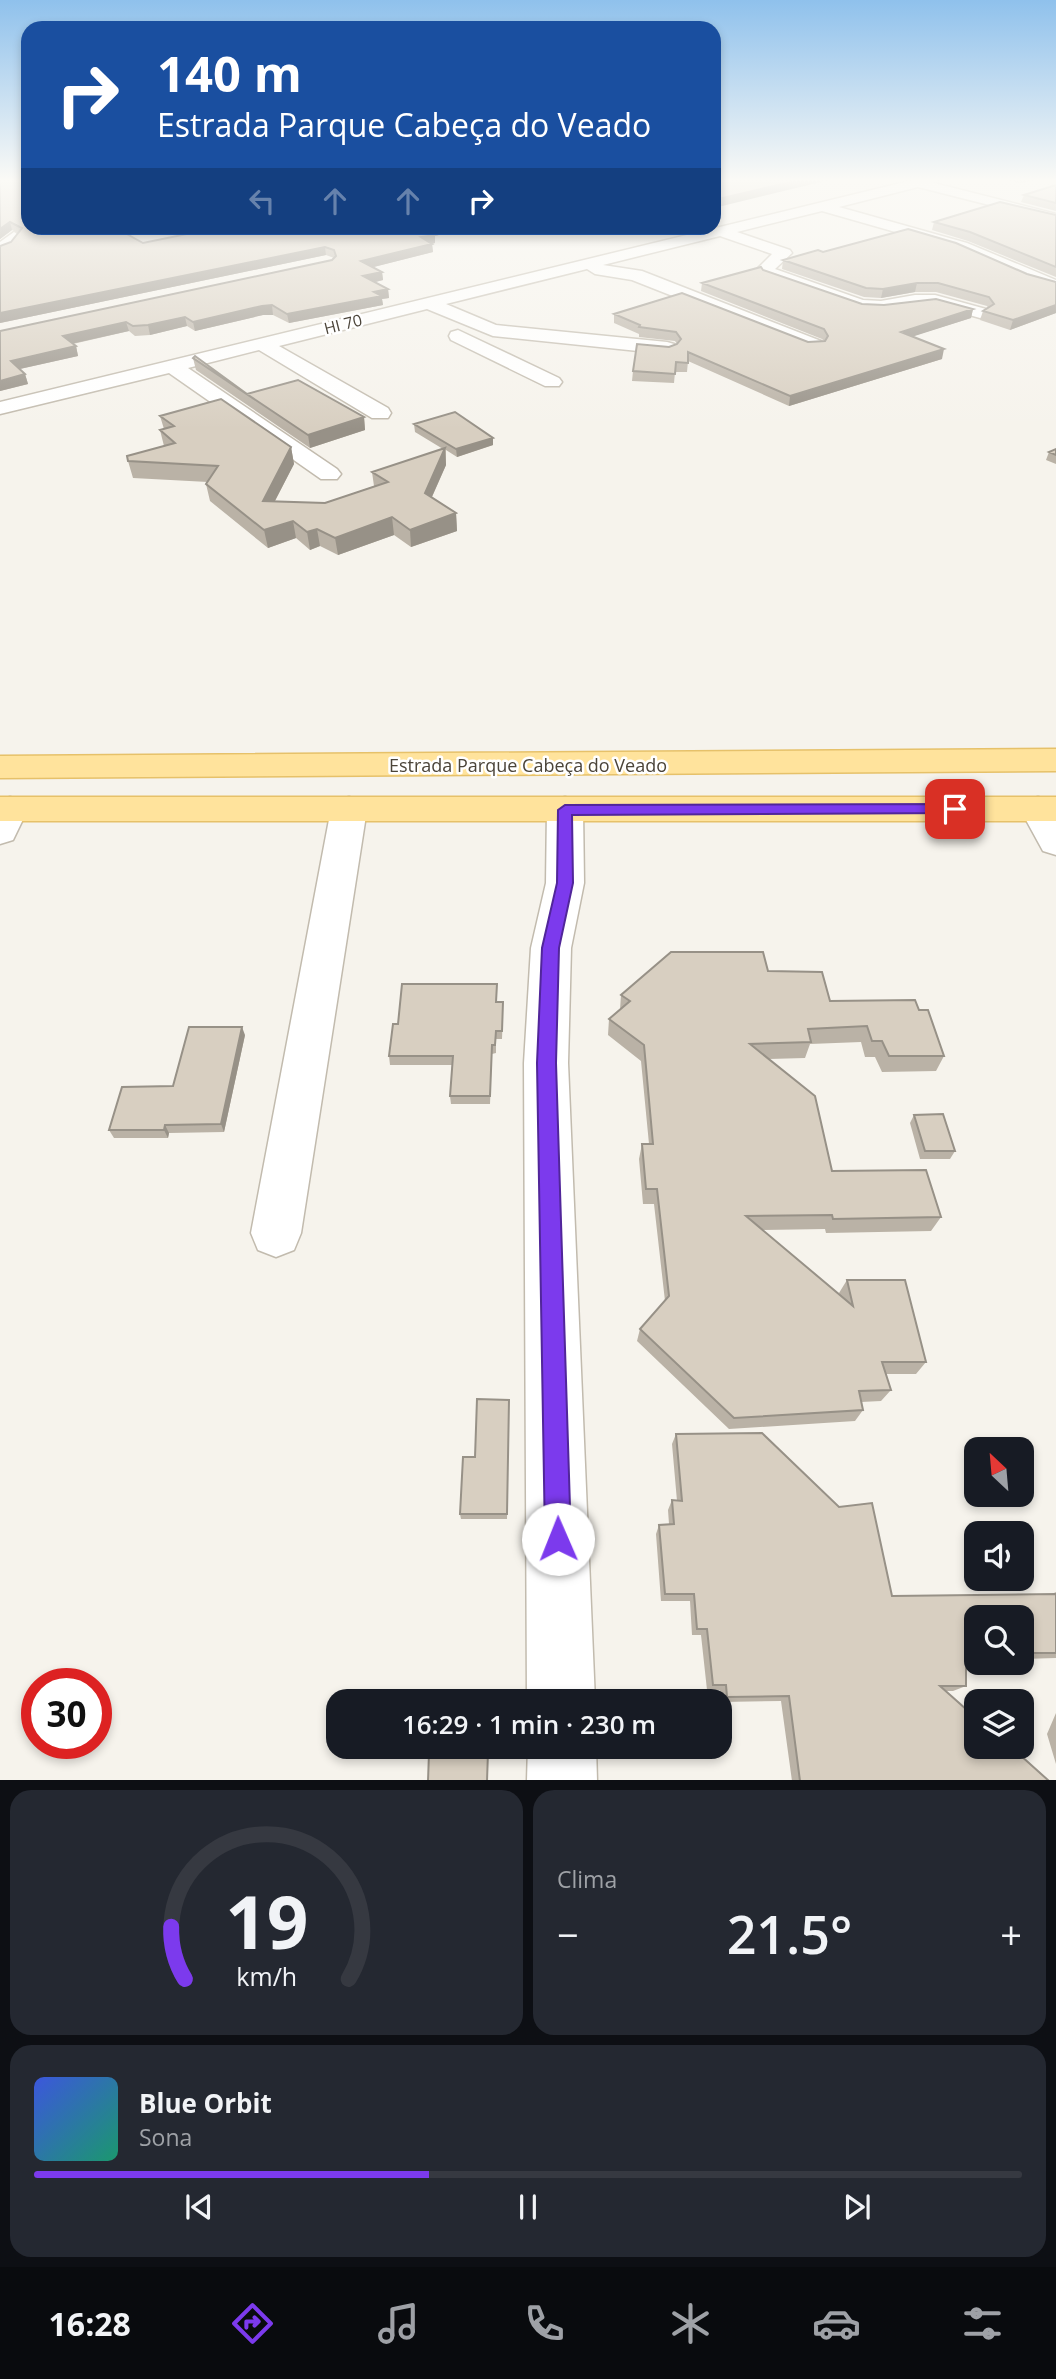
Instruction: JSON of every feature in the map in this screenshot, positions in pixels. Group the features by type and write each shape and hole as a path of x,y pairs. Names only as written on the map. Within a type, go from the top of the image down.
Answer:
{"main road":[{"name":"Estrada Parque Cabeça do Veado","path":"0,767 1056,760"},
{"path":"3,816 349,809 1047,809"}],"street":[{"name":"HI 70","path":"0,408 592,263"},
{"path":"631,263 636,275"},
{"path":"771,263 766,268 769,272 851,302 881,306 915,300 935,300 980,313"},
{"path":"998,263 1013,272 1056,285"},
{"path":"576,267 636,275 814,345"},
{"path":"428,303 493,330 667,348"},
{"path":"407,309 552,382"},
{"path":"262,344 380,413"},
{"path":"172,366 329,474"},
{"path":"276,1233 349,809"},
{"path":"1047,809 1056,842"},
{"path":"561,1689 547,1063 551,948 565,883 565,810"},
{"path":"562,1759 562,1780"}],"building":[{"path":"0,263 246,263 0,313"},
{"path":"318,263 365,263 382,272 363,276 388,289 374,292 382,296 287,314 272,305 193,322 185,317 148,325 133,326 126,322 63,336 76,346 11,361 25,374 0,381 0,331"},
{"path":"792,263 1002,263 1056,282 1056,305 1013,320 983,311 994,304 989,297 938,283 917,283 883,289 866,288"},
{"path":"761,267 763,270 862,304 884,305 936,299 973,309 901,332 944,349 790,396 688,352 688,363 676,362 675,374 633,371 637,344 669,347 681,339 676,332 639,327 640,325 614,314 682,293 808,342 825,341 828,336 824,329 702,283"},
{"path":"195,356 247,394 298,380 364,417 308,435 193,358"},
{"path":"221,399 291,447 263,501 325,503 388,482 372,472 445,448 425,493 456,513 410,530 392,517 335,538 317,529 307,532 293,521 264,530 206,484 218,466 128,461 127,456 175,443 160,430 174,426 160,416"},
{"path":"455,412 493,438 456,449 414,424"},
{"path":"671,952 763,952 768,971 822,972 830,1001 915,1000 919,1010 928,1010 944,1056 889,1056 882,1041 872,1041 867,1026 808,1029 811,1042 750,1044 815,1096 832,1171 926,1170 941,1217 833,1219 832,1215 746,1216 853,1306 847,1280 905,1280 926,1362 882,1362 891,1390 859,1391 863,1410 734,1418 640,1329 669,1296 657,1189 646,1189 642,1144 653,1144 644,1045 609,1019 630,1001 621,995"},
{"path":"402,984 497,984 496,1002 503,1002 502,1031 496,1031 495,1045 492,1045 490,1096 450,1096 453,1056 389,1056 393,1024 398,1024"},
{"path":"189,1027 242,1027 221,1124 165,1125 164,1130 109,1130 122,1087 173,1086"},
{"path":"943,1114 955,1151 925,1151 914,1115"},
{"path":"477,1399 509,1400 507,1514 460,1514 463,1457 475,1457"},
{"path":"762,1433 839,1507 872,1503 892,1596 1056,1594 1056,1653 1034,1653 1034,1605 964,1605 966,1686 940,1686 964,1707 964,1759 1024,1759 1048,1780 800,1780 789,1696 732,1697 732,1689 726,1689 726,1685 713,1685 707,1629 697,1629 694,1594 665,1594 659,1525 674,1524 672,1500 682,1501 676,1434"},
{"path":"429,1759 488,1759 487,1780 428,1780"}],"route":[{"path":"558,1539 547,1063 551,948 565,883 565,810 955,809"}]}
